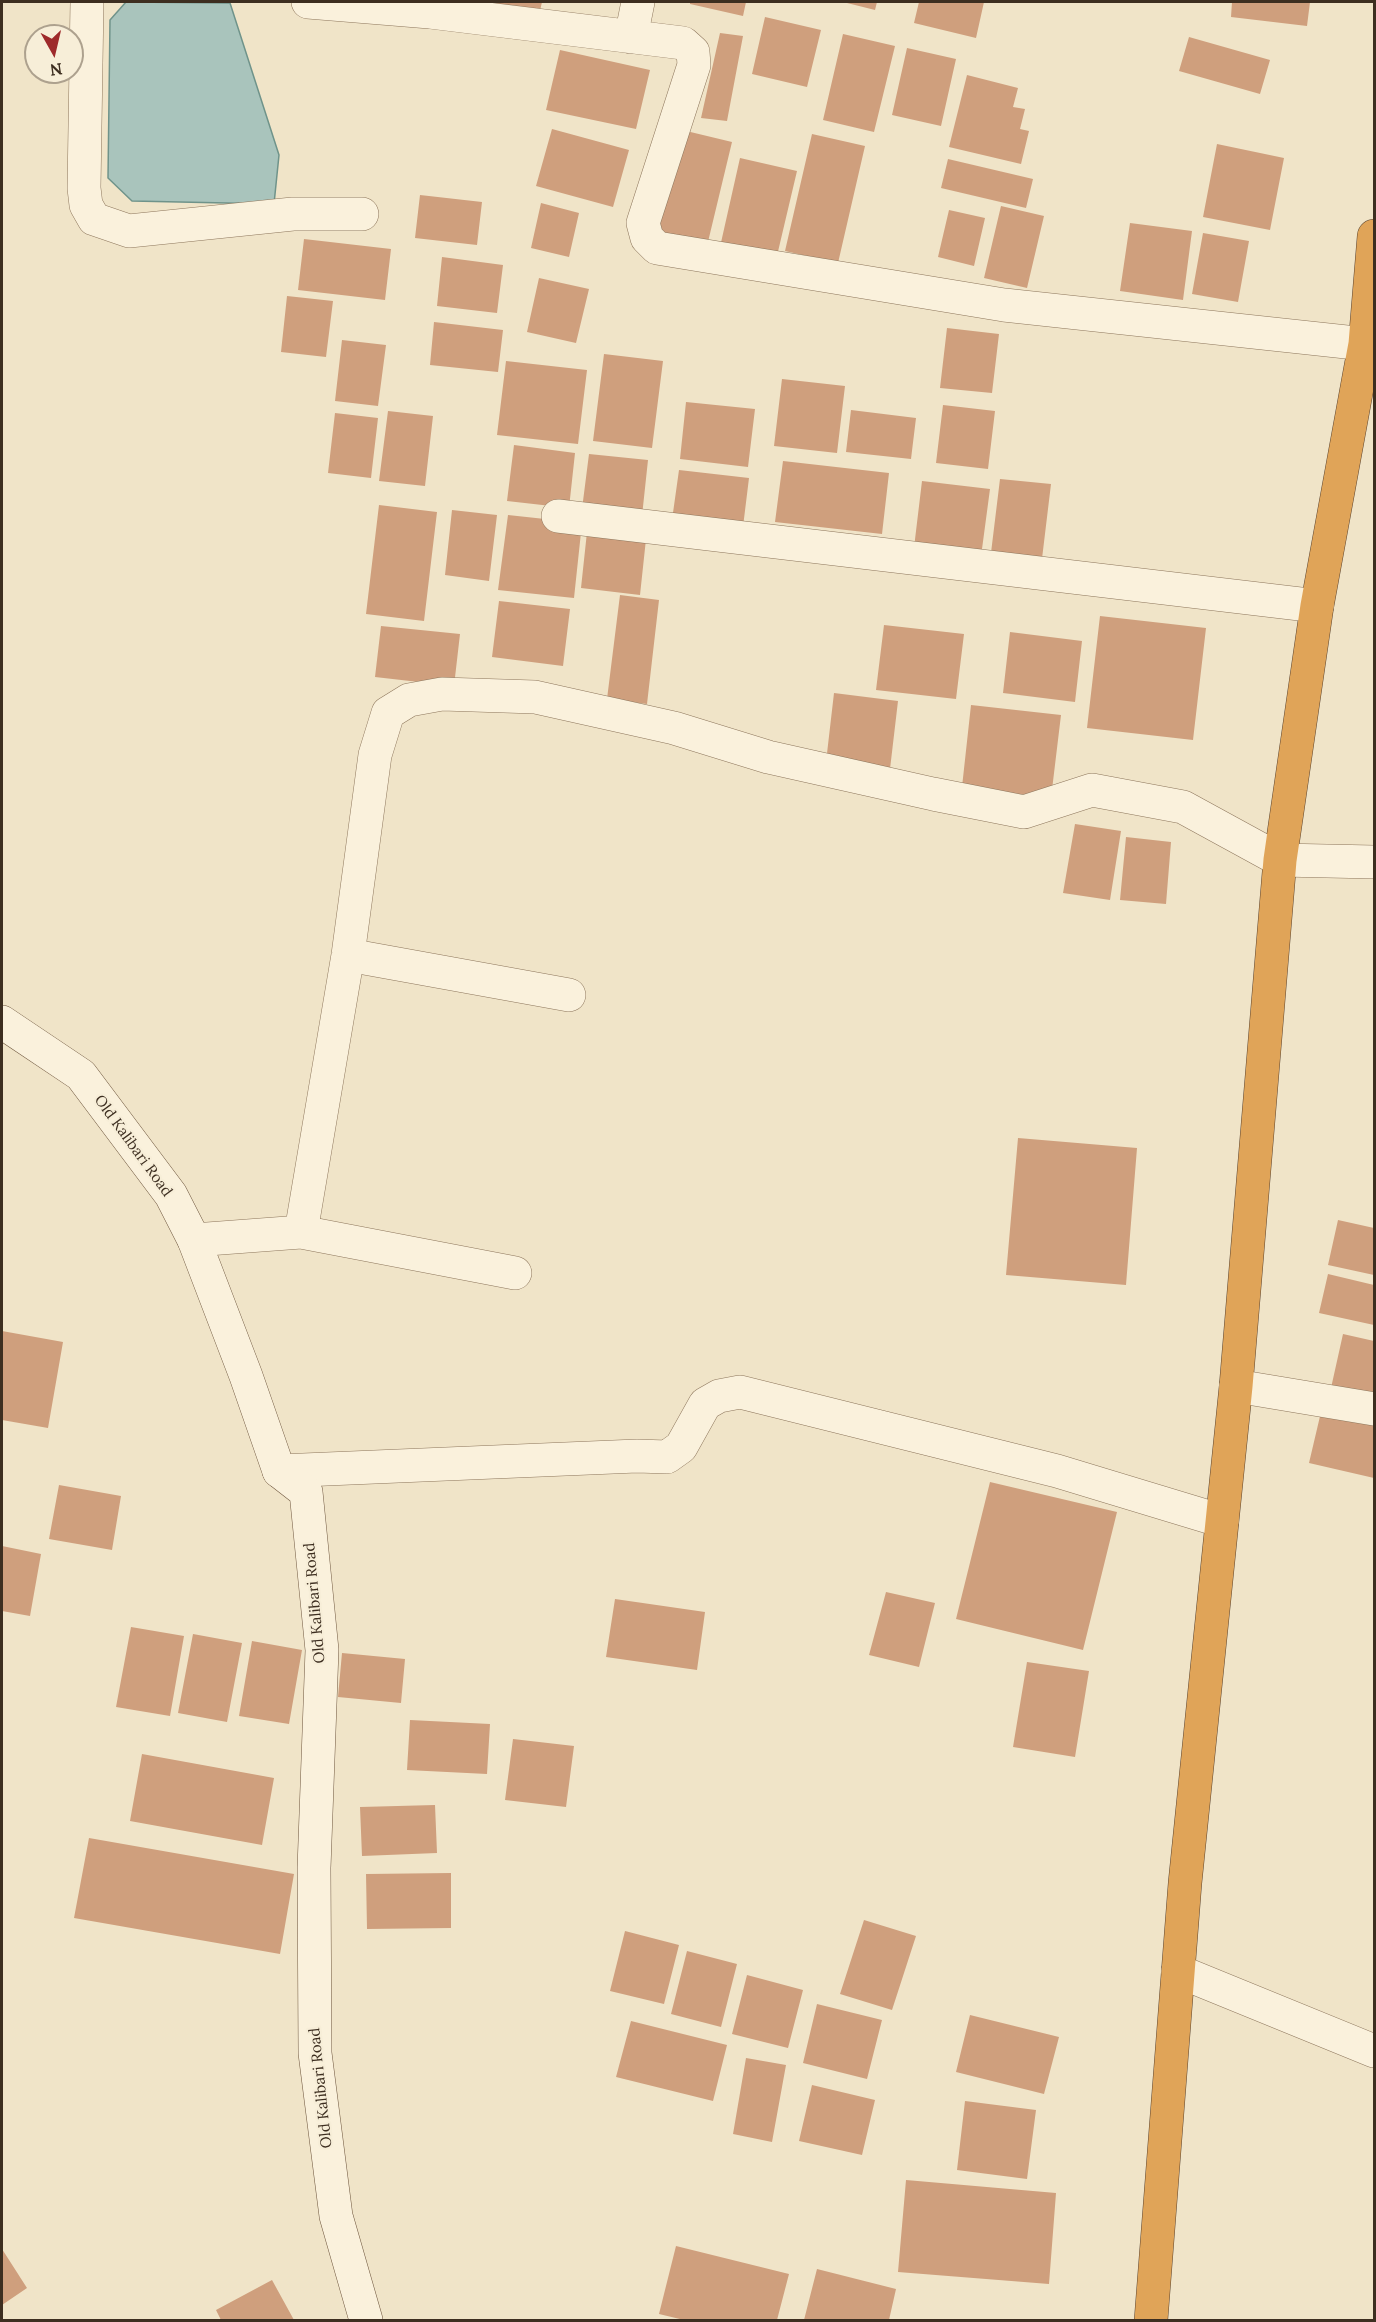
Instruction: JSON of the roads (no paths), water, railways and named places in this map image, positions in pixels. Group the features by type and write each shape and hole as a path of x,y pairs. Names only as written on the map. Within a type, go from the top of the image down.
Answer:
{"highway":[{"path":"1151,2320 1185,1883 1236,1386 1280,860 1317,606 1365,344 1374,236"}],"street":[{"path":"87,2 84,188 86,205 94,219 129,231 292,214 362,214"},
{"path":"308,2 430,12 683,44 693,52 694,65 643,223 647,238 657,248 1004,305 1365,344"},
{"path":"631,37 638,2"},
{"path":"558,516 1317,606"},
{"path":"301,1232 348,955 375,755 388,714 409,700 442,694 535,697 674,728 768,757 1024,812 1092,790 1183,807 1280,860 1374,862"},
{"path":"348,955 569,994"},
{"name":"Old Kalibari Road","path":"2,1022 81,1075 171,1195 194,1240 246,1376 279,1471 306,1492 322,1650 314,1868 315,2053 336,2216 366,2320"},
{"path":"194,1240 301,1232 515,1273"},
{"path":"1236,1386 1374,1409"},
{"path":"279,1471 637,1456 667,1457 681,1447 705,1404 719,1396 740,1392 1057,1471 1222,1521"},
{"path":"1178,1971 1374,2050"}],"water":[{"path":"126,2 230,3 279,155 274,204 132,201 108,178 110,20"}]}
